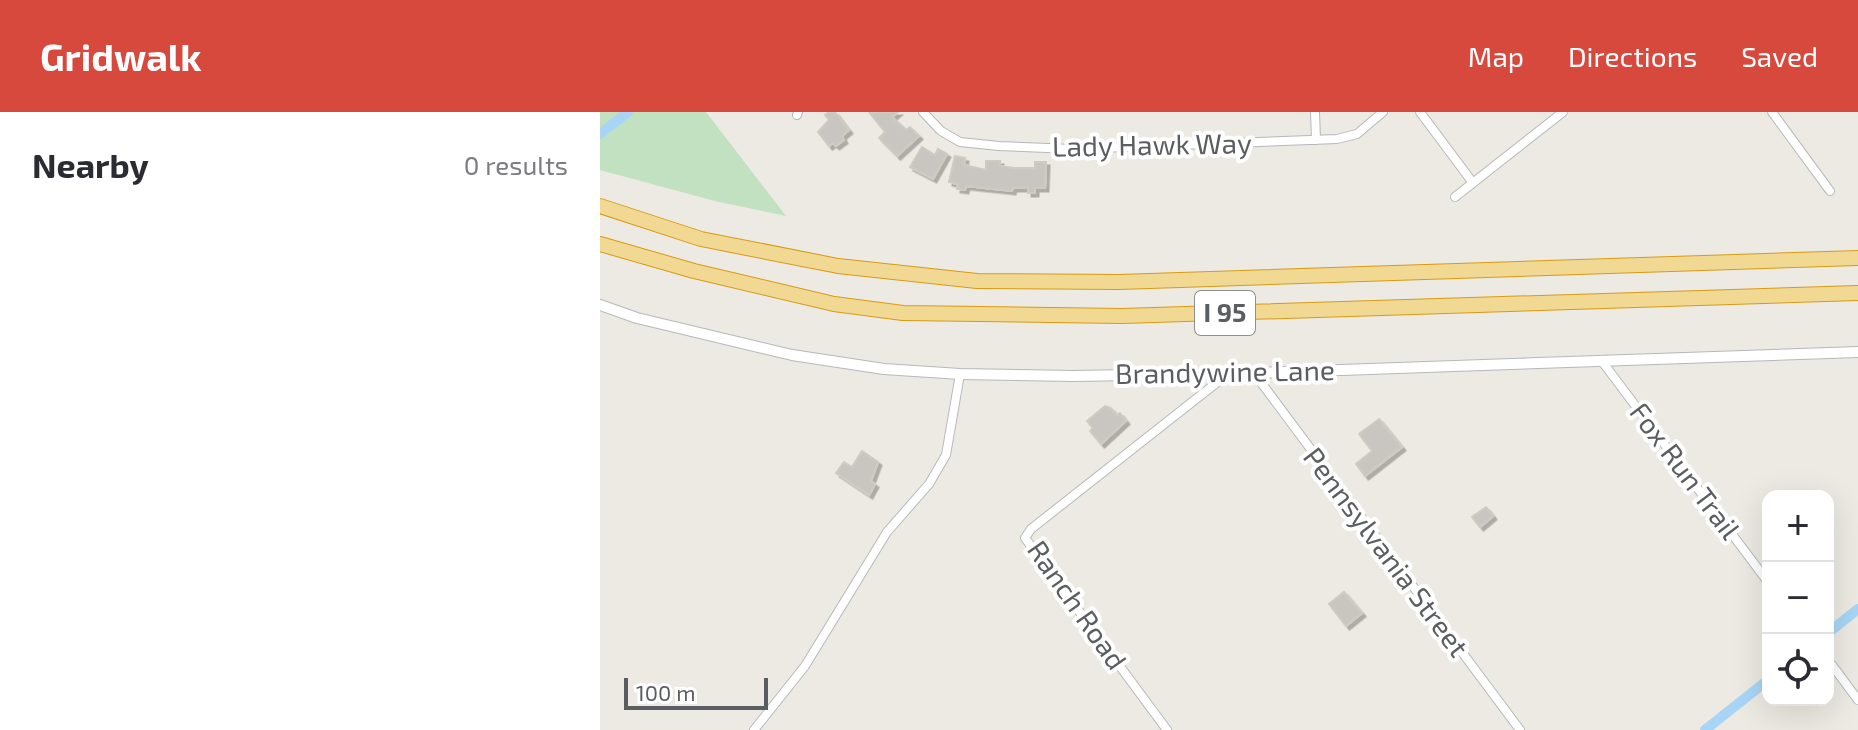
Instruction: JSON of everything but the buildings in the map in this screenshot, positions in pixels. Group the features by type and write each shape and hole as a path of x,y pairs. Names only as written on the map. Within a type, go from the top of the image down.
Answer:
{"highway":[{"name":"I 95","path":"600,206 701,239 823,263 977,281 1134,282 1858,258"},
{"name":"I 95","path":"600,244 694,271 834,304 903,313 1122,316 1858,293"}],"street":[{"name":"Lady Hawk Way","path":"923,112 941,131 960,142 1073,149 1337,139 1357,134 1383,112"},
{"path":"1315,112 1316,140"},
{"path":"1420,112 1473,183"},
{"path":"1455,197 1563,112"},
{"path":"1772,112 1830,191"},
{"name":"Brandywine Lane","path":"600,305 637,318 792,355 884,369 960,374 1254,373 1858,352"},
{"name":"Fox Run Trail","path":"1601,360 1762,574"},
{"name":"Ranch Road","path":"1167,730 1025,538 1031,529 1230,373"},
{"name":"Pennsylvania Street","path":"1254,373 1520,730"},
{"path":"754,730 805,666 887,532 929,484 946,455 960,374"},
{"path":"1834,668 1858,700"}],"green space":[{"path":"600,112 706,112 786,216 715,201 600,170"}],"waterway":[{"path":"600,134 628,112"},
{"path":"1834,628 1858,609"},
{"path":"1705,730 1762,685"}]}
